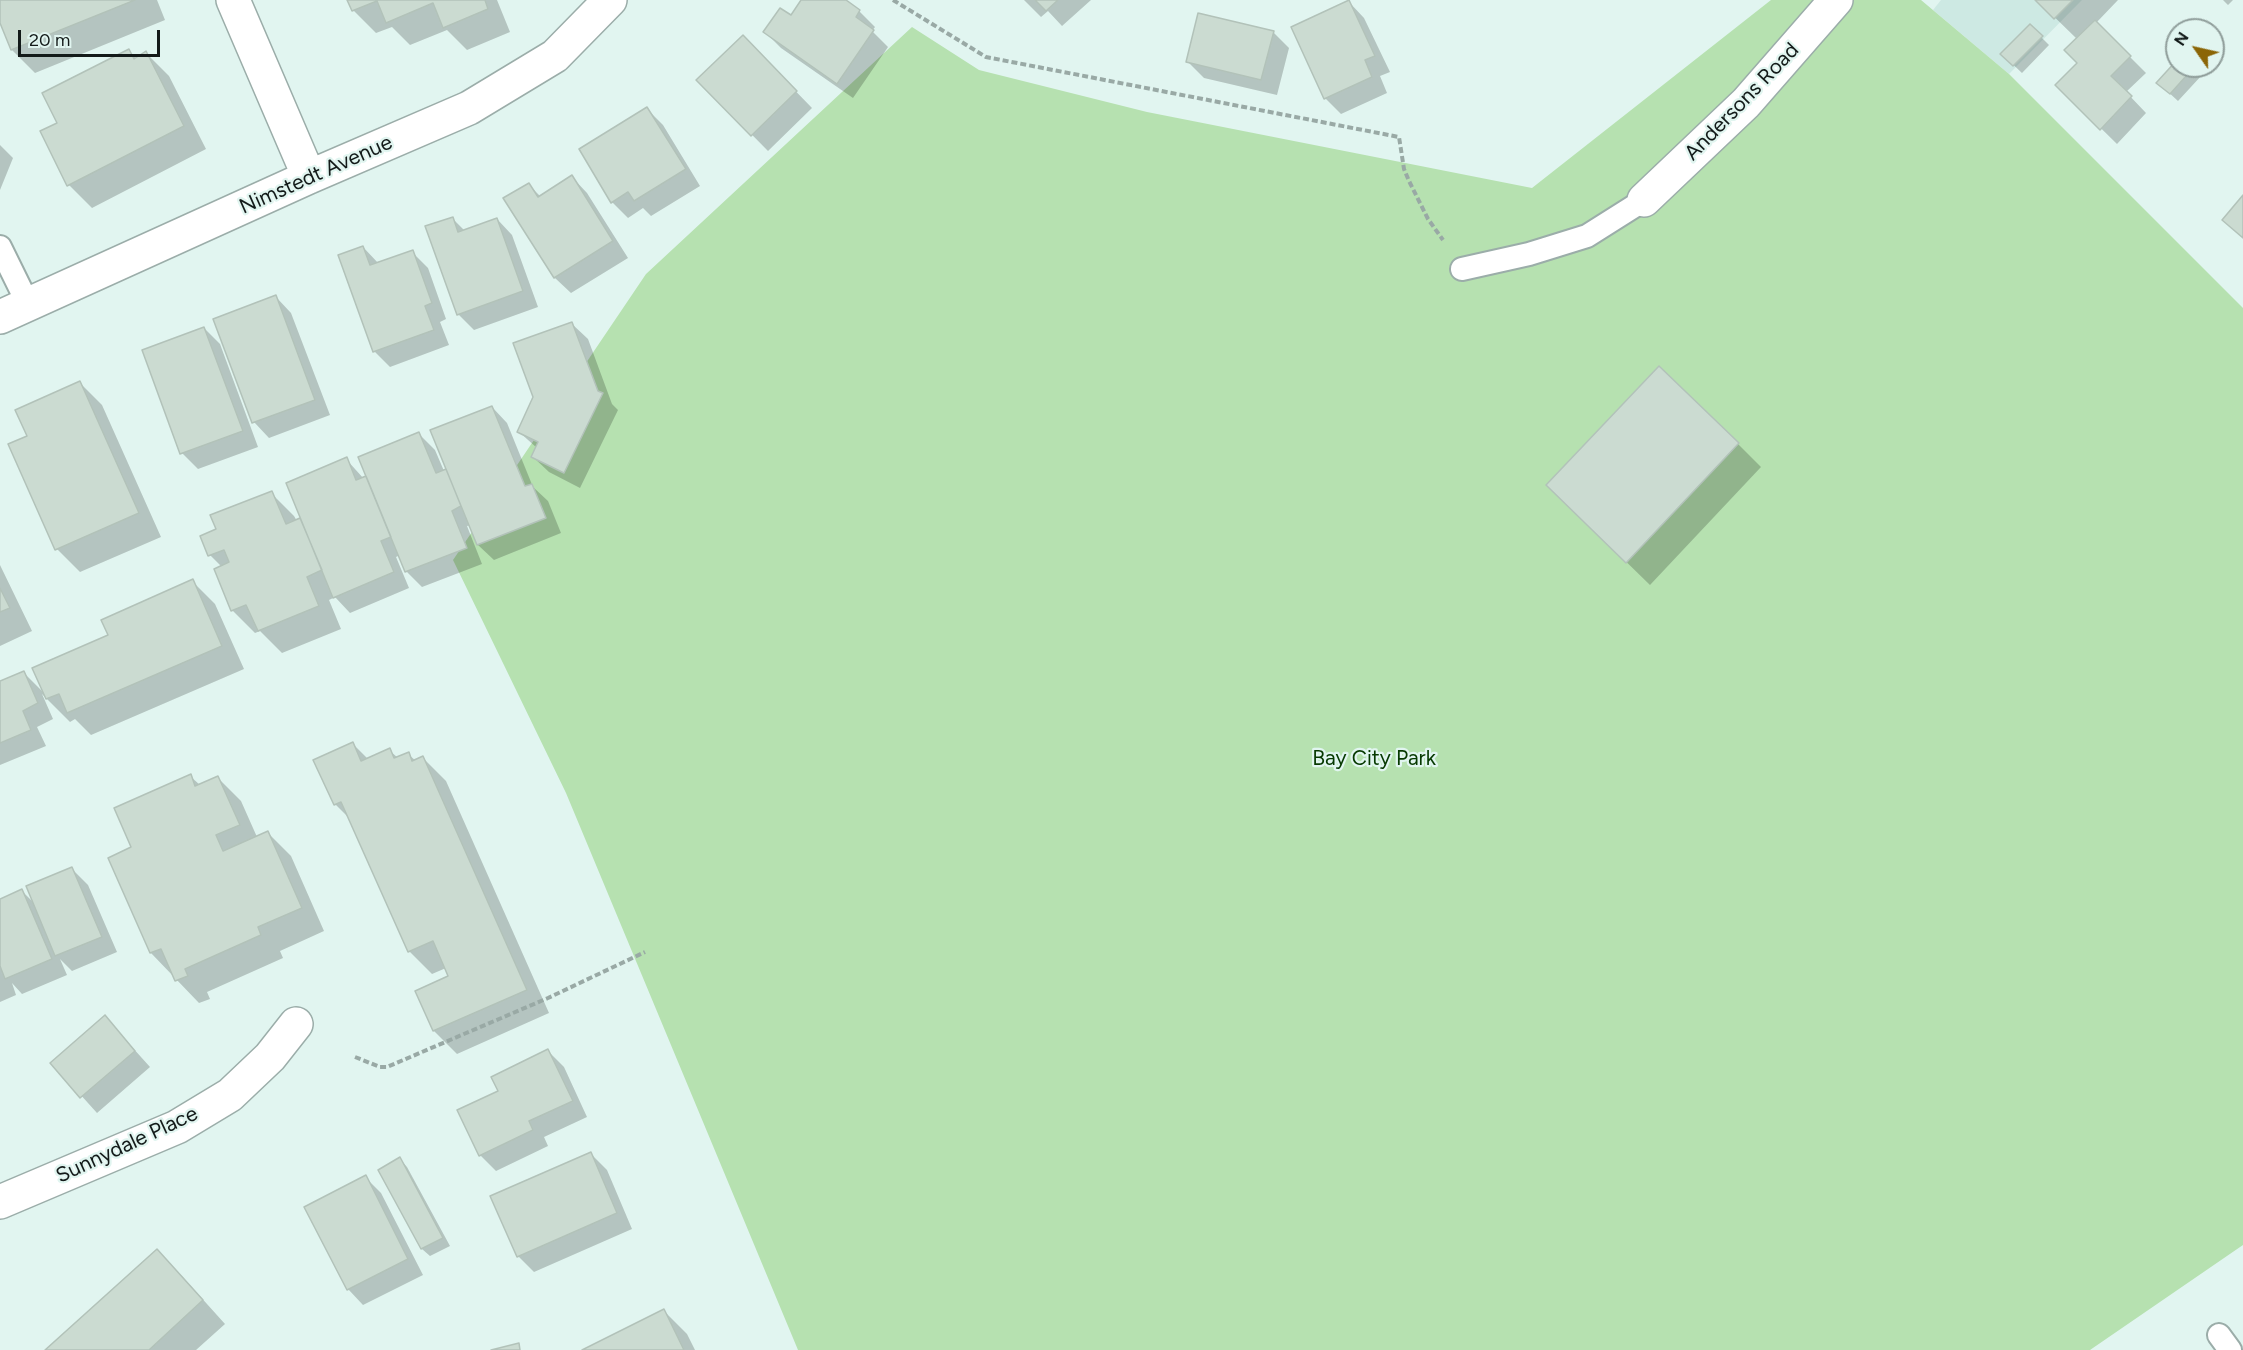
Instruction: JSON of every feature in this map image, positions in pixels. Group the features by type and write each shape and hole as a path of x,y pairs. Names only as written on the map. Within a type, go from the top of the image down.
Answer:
{"street":[{"path":"233,0 309,177"},
{"name":"Nimstedt Avenue","path":"14,310 309,177 469,108 555,56 610,0"},
{"name":"Andersons Road","path":"1644,200 1746,103 1836,0"},
{"name":"Sunnydale Place","path":"0,1202 177,1127 230,1095 270,1057 296,1024"}],"lane":[{"path":"1462,269 1529,254 1587,236 1644,200"},
{"path":"0,247 14,310"}],"path":[{"path":"893,0 986,57 1399,137 1404,168 1409,181 1428,219 1462,269"},
{"path":"355,1057 380,1068 387,1067 548,998 645,952"}],"shaded area":[{"path":"1941,0 2082,0 2009,74 1933,10"}],"green space":[{"name":"Bay City Park","path":"1771,0 1921,0 2009,74 2243,308 2243,1245 2090,1350 798,1350 566,793 453,560 646,274 912,27 979,70 1147,112 1532,188"}],"building":[{"path":"0,0 135,0 11,50 0,23"},
{"path":"347,0 485,0 488,9 443,28 433,3 386,23 377,1 352,11"},
{"path":"801,0 846,0 860,10 856,17 874,30 837,84 763,32 780,8 791,15"},
{"path":"1035,0 1058,0 1046,11"},
{"path":"1349,0 1375,56 1365,60 1372,77 1324,99 1291,27"},
{"path":"2035,0 2073,0 2054,19"},
{"path":"1198,13 1274,31 1261,80 1186,62"},
{"path":"2095,20 2131,56 2111,76 2132,96 2100,130 2055,85 2077,63 2064,50"},
{"path":"2030,24 2043,36 2013,66 2000,54"},
{"path":"743,35 797,91 751,136 696,80"},
{"path":"129,49 134,59 146,51 184,126 67,186 40,131 57,123 42,93"},
{"path":"2165,73 2165,78 2184,78 2170,94 2156,83"},
{"path":"647,107 686,169 634,201 628,192 611,203 579,149"},
{"path":"572,175 613,241 554,278 503,198 529,183 538,197"},
{"path":"2243,195 2243,238 2222,220"},
{"path":"453,217 458,232 497,218 523,291 457,315 425,226"},
{"path":"363,246 370,265 413,250 432,303 425,306 434,330 373,352 338,255"},
{"path":"276,295 315,400 252,423 213,319"},
{"path":"572,322 598,391 603,393 564,473 531,457 538,442 517,432 533,397 513,343"},
{"path":"204,327 243,431 180,454 142,350"},
{"path":"1659,366 1739,443 1626,563 1546,485"},
{"path":"80,381 139,513 55,550 8,444 27,436 15,410"},
{"path":"492,406 525,486 532,484 546,518 477,545 430,430"},
{"path":"419,432 436,473 446,469 461,506 452,511 467,548 405,572 358,457"},
{"path":"347,457 356,480 366,476 391,537 381,541 394,572 333,598 286,483"},
{"path":"272,491 286,524 300,518 322,570 307,577 319,606 258,631 246,605 231,611 214,569 229,562 224,550 208,556 200,536 216,529 210,515"},
{"path":"193,579 222,646 67,713 59,694 46,699 32,668 108,635 101,620"},
{"path":"0,588 10,608 0,612"},
{"path":"24,671 38,703 23,711 31,730 0,743 0,681"},
{"path":"353,742 361,761 390,748 394,758 409,752 412,761 423,756 527,990 433,1031 415,991 448,976 433,941 408,952 341,802 334,805 313,760"},
{"path":"191,774 195,786 218,776 240,825 216,835 223,851 268,831 302,908 258,927 261,935 185,969 188,976 175,981 161,949 150,953 108,858 131,847 114,808"},
{"path":"72,867 102,937 55,956 26,886"},
{"path":"22,889 52,959 5,979 0,966 0,899"},
{"path":"105,1015 135,1051 80,1098 50,1063"},
{"path":"548,1049 573,1101 529,1121 533,1130 479,1156 457,1110 498,1091 491,1077"},
{"path":"591,1152 617,1213 517,1257 490,1196"},
{"path":"400,1157 443,1238 421,1249 378,1170"},
{"path":"366,1175 408,1259 347,1290 304,1207"},
{"path":"157,1249 203,1300 149,1350 45,1350"},
{"path":"664,1309 684,1350 582,1350"},
{"path":"519,1343 520,1350 491,1350"}]}
